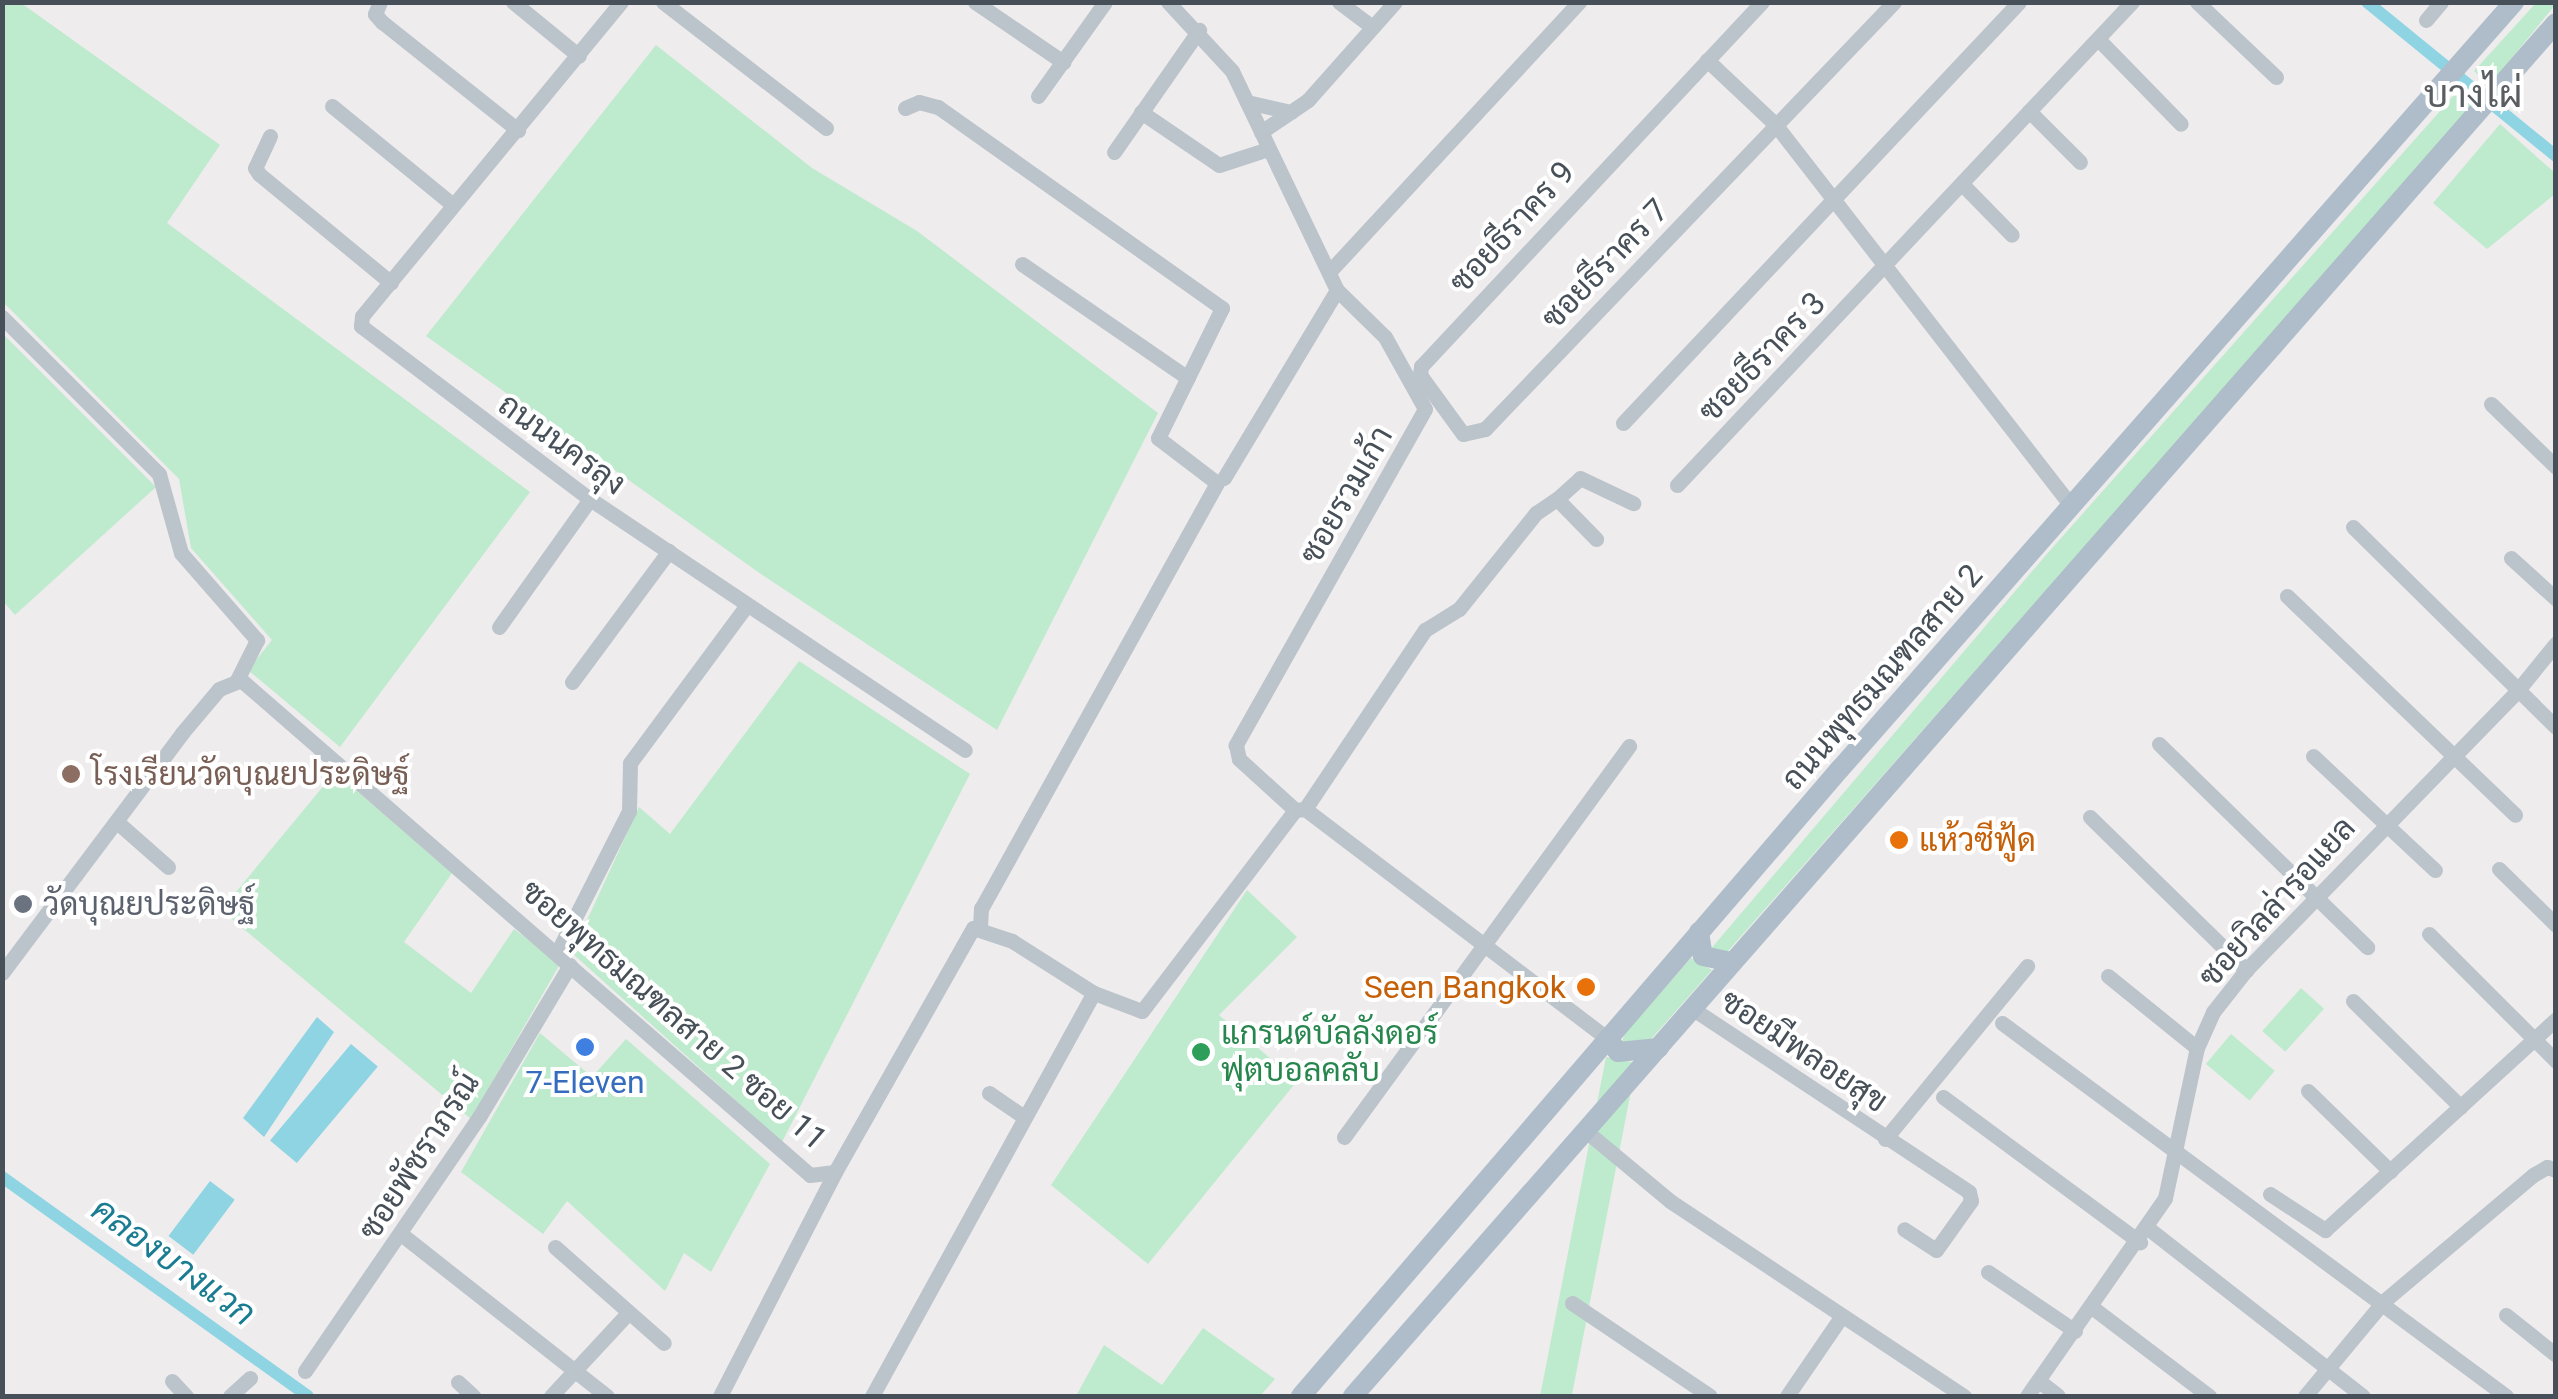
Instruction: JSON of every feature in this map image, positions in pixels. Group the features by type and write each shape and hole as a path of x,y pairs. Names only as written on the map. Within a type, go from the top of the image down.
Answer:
{"main road":[{"name":"ถนนพุทธมณฑลสาย 2","path":"1301,1396 2071,504 2514,2"},
{"path":"1354,1396 2556,23"},
{"path":"1699,932 1704,956 1732,962"},
{"path":"1608,1039 1618,1052 1659,1048"}],"street":[{"path":"380,2 375,14 382,22 518,130"},
{"path":"513,2 579,56"},
{"name":"ถนนนครลุง","path":"621,2 362,316 365,334 590,499 965,750"},
{"path":"663,2 826,128"},
{"path":"975,2 1063,62"},
{"path":"1038,96 1105,2"},
{"name":"ซอยรวมเก้า","path":"1168,2 1199,30 1247,102 1337,290 1385,337 1425,409 1236,745 1239,759 1300,809"},
{"path":"1339,2 1372,26"},
{"path":"1262,132 1291,112 1395,2"},
{"path":"1330,271 1579,2"},
{"path":"1762,2 1707,60 1776,124 2071,504"},
{"name":"ซอยธีราคร 7","path":"1471,437 1894,2"},
{"path":"1623,423 2019,2"},
{"name":"ซอยธีราคร 3","path":"1677,485 1886,268 2132,2"},
{"path":"2196,2 2276,77"},
{"path":"2426,20 2441,2"},
{"path":"1114,152 1199,30"},
{"path":"2099,40 2181,124"},
{"name":"ซอยธีราคร 9","path":"1471,437 1428,386 1420,366 1707,60"},
{"path":"905,108 919,102 938,107 1214,300 1220,318 1158,438 1217,484 981,908 980,928 1094,992 1132,1011 1151,1006 1300,809 1425,630 1459,608 1518,532 1580,478 1632,503"},
{"path":"1247,102 1291,112"},
{"path":"332,106 453,205"},
{"path":"2029,111 2080,162"},
{"path":"1141,112 1219,164 1268,149"},
{"path":"270,136 255,168 258,174 391,283"},
{"path":"1962,184 2012,235"},
{"path":"1022,264 1188,378"},
{"path":"1224,478 1337,290"},
{"path":"2,316 159,474 181,552 256,640 236,680 219,689 182,733 2,973"},
{"path":"2491,404 2556,467"},
{"path":"499,627 590,499"},
{"path":"1558,499 1596,539"},
{"path":"2353,527 2556,727"},
{"path":"572,682 669,551"},
{"path":"2511,558 2556,599"},
{"path":"2287,596 2515,814"},
{"path":"557,953 629,811 630,763 747,605"},
{"name":"ซอยวิลล่ารอแยล","path":"2027,1396 2144,1235 2165,1198 2197,1048 2246,970 2518,690 2556,643"},
{"name":"ซอยพุทธมณฑลสาย 2 ซอย 11","path":"236,680 262,694 810,1176 835,1172 966,936 980,928"},
{"path":"2159,744 2367,947"},
{"path":"1344,1137 1488,946 1629,746"},
{"path":"2314,756 2435,870"},
{"path":"1300,809 1608,1039"},
{"path":"2090,817 2246,970"},
{"path":"117,822 168,867"},
{"path":"2499,870 2556,926"},
{"path":"2429,934 2556,1062"},
{"name":"ซอยพัชราภรณ์","path":"306,1372 401,1234 570,965"},
{"name":"ซอยมีพลอยสุข","path":"1885,1139 2028,966"},
{"path":"2108,976 2197,1048"},
{"path":"872,1396 1094,992"},
{"path":"2353,1001 2461,1106"},
{"name":"ซอยมีพลอยสุข","path":"1693,1009 1972,1197 1936,1250 1904,1230"},
{"path":"2270,1194 2322,1231 2556,1020"},
{"path":"2002,1023 2384,1301 2506,1396"},
{"path":"2308,1091 2390,1171"},
{"path":"989,1093 1024,1117"},
{"path":"1943,1097 2144,1235 2363,1396"},
{"path":"1586,1132 1670,1200 1964,1396"},
{"path":"2305,1396 2384,1301 2534,1176 2547,1167 2556,1170"},
{"path":"720,1396 835,1172"},
{"path":"401,1234 607,1396"},
{"path":"555,1247 664,1343"},
{"path":"1988,1272 2075,1331"},
{"path":"1572,1303 1710,1396"},
{"path":"2093,1308 2209,1396"},
{"path":"551,1396 628,1313"},
{"path":"2506,1315 2556,1356"},
{"path":"1787,1396 1841,1316"},
{"path":"230,1396 250,1378"},
{"path":"172,1381 186,1396"},
{"path":"2038,1381 2058,1396"},
{"path":"458,1382 473,1396"}],"green space":[{"path":"2,3 21,3 220,145 167,223 530,492 340,747 248,670 272,640 191,548 179,479 3,302"},
{"path":"2536,3 2555,5 2490,85 2474,71"},
{"path":"656,45 812,168 917,231 1158,413 997,730 758,572 426,336"},
{"path":"2456,93 2473,106 1728,951 1721,957 1709,951 2046,555"},
{"path":"2500,124 2555,173 2555,194 2487,249 2433,203"},
{"path":"2,333 156,487 15,615 2,600"},
{"path":"799,661 970,774 782,1142 572,953 639,807 670,834"},
{"path":"335,772 452,873 404,942 471,993 514,929 560,964 471,1119 221,910"},
{"name":"แกรนด์บัลลังดอร์ ฟุตบอลคลับ","path":"1247,890 1297,937 1219,1015 1297,1081 1148,1264 1051,1185"},
{"path":"1691,958 1712,970 1645,1046 1622,1044 1624,1034"},
{"path":"2301,988 2324,1009 2285,1052 2262,1031"},
{"path":"540,1033 592,1077 626,1039 770,1164 711,1272 684,1253 665,1291 567,1201 543,1234 461,1172"},
{"path":"2231,1034 2275,1071 2250,1101 2206,1064"},
{"path":"1606,1057 1636,1063 1572,1396 1540,1396"},
{"path":"1203,1328 1275,1379 1260,1396 1076,1396 1104,1345 1162,1385"}],"water":[{"path":"317,1017 334,1032 264,1137 243,1118"},
{"path":"351,1044 378,1066 297,1163 270,1141"},
{"path":"210,1181 235,1200 193,1255 168,1236"}],"waterway":[{"path":"2367,2 2556,156"},
{"name":"คลองบางแวก","path":"2,1177 308,1396"}],"place":[{"name":"โรงเรียนวัดบุณยประดิษฐ์","path":"71,774"},
{"name":"แห้วซีฟู้ด","path":"1899,840"},
{"name":"วัดบุณยประดิษฐ์","path":"23,904"},
{"name":"Seen Bangkok","path":"1586,987"},
{"name":"7-Eleven","path":"585,1047"},
{"name":"แกรนด์บัลลังดอร์ ฟุตบอลคลับ","path":"1201,1052"}],"district":[{"name":"บางไผ่","path":"2473,95"}]}
